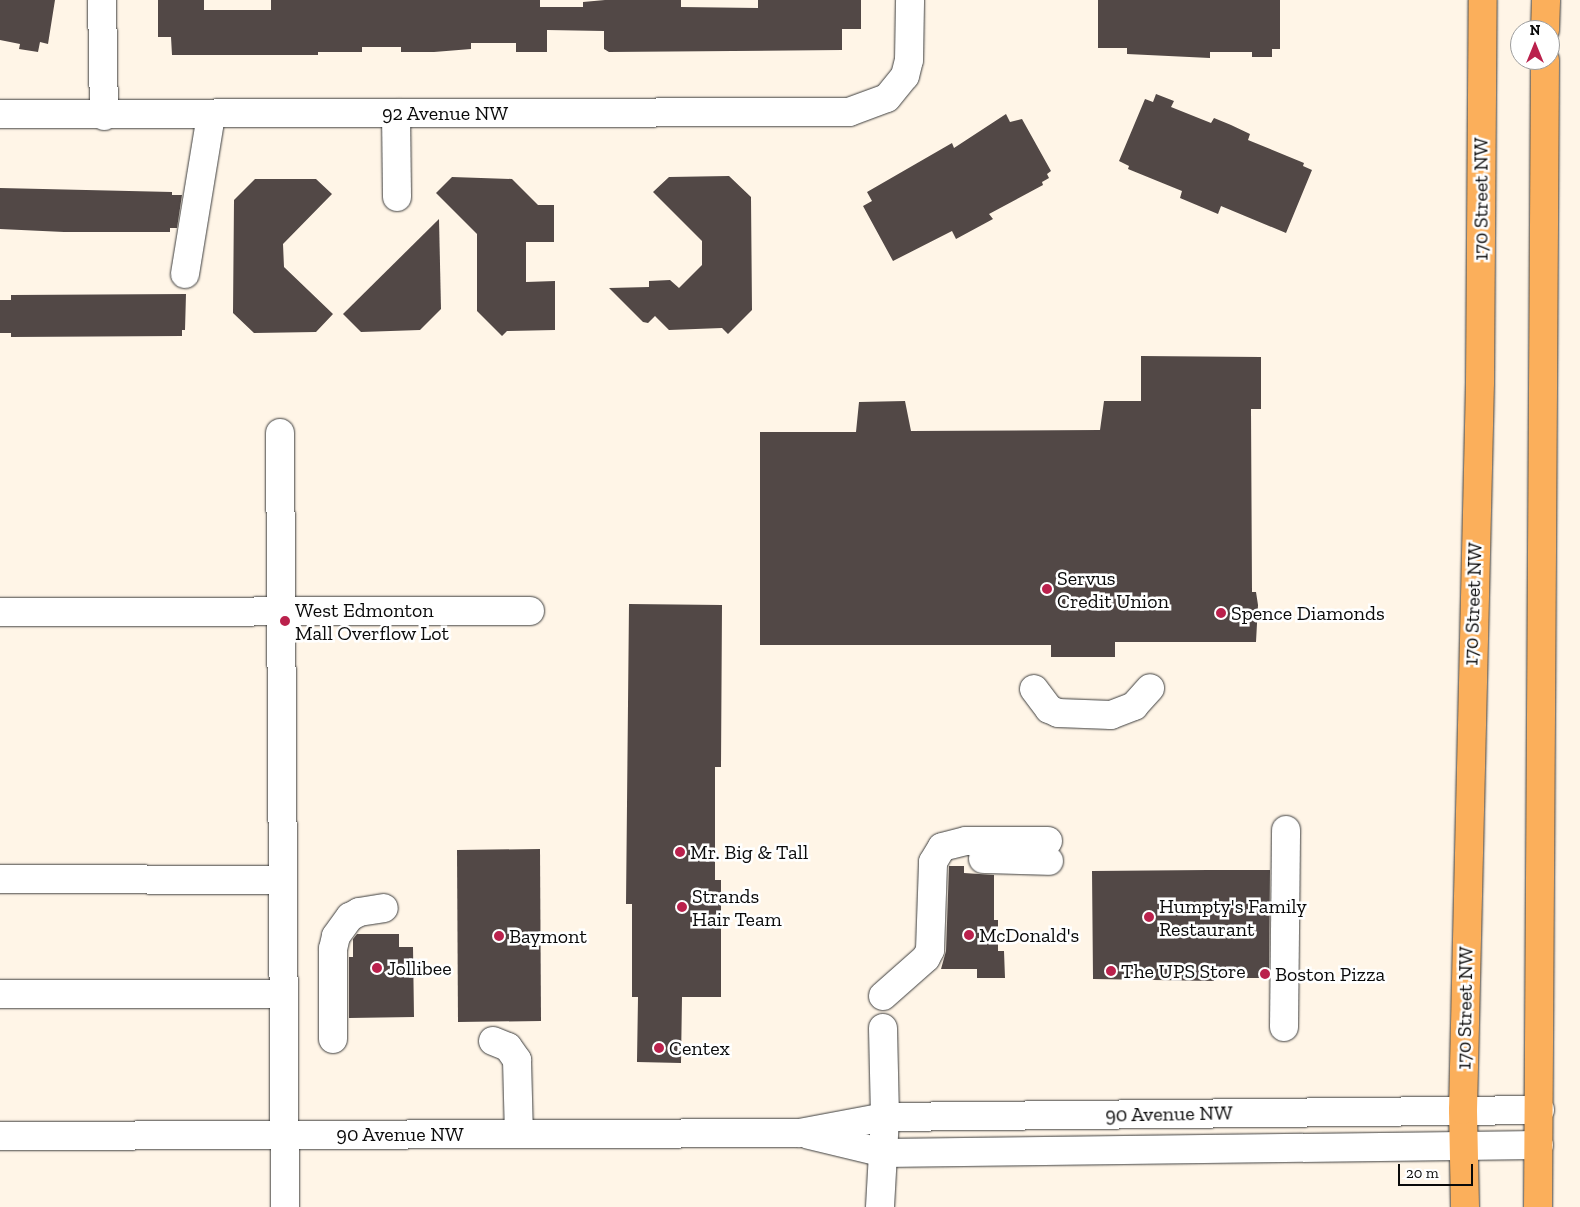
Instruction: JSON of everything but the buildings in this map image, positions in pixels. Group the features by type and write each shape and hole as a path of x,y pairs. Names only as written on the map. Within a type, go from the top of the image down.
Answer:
{"main road":[{"name":"170 Street NW","path":"1465,1207 1464,1110 1480,382 1483,0"},
{"path":"1546,0 1546,20"},
{"path":"1538,1207 1545,70"}],"street":[{"path":"102,0 104,116"},
{"name":"92 Avenue NW","path":"0,114 104,116 849,112 887,98 905,76 909,60 910,0"},
{"path":"396,113 397,197"},
{"path":"185,274 210,115"},
{"path":"280,433 281,880 284,994 285,1207"},
{"path":"0,612 530,611"},
{"path":"1034,689 1049,709 1058,713 1111,715 1134,706 1150,688"},
{"path":"1284,1027 1286,830"},
{"path":"883,996 926,958 930,950 936,854 942,847 966,841 1049,851"},
{"path":"0,879 281,880"},
{"path":"333,1039 333,949 336,936 350,917 384,908"},
{"path":"0,994 284,994"},
{"path":"880,1207 885,1117 883,1028"},
{"path":"493,1041 508,1047 517,1060 520,1134"},
{"name":"90 Avenue NW","path":"0,1136 800,1133 885,1117 1540,1110"},
{"name":"90 Avenue NW","path":"800,1133 884,1153 1539,1145"}],"place":[{"name":"Servus Credit Union","path":"1047,589"},
{"name":"Spence Diamonds","path":"1221,613"},
{"name":"West Edmonton Mall Overflow Lot","path":"285,621"},
{"name":"Mr. Big & Tall","path":"680,852"},
{"name":"Strands Hair Team","path":"682,907"},
{"name":"Humpty's Family Restaurant","path":"1149,917"},
{"name":"McDonald's","path":"969,935"},
{"name":"Baymont","path":"499,936"},
{"name":"Jollibee","path":"377,968"},
{"name":"The UPS Store","path":"1111,971"},
{"name":"Boston Pizza","path":"1265,974"},
{"name":"Centex","path":"659,1048"}]}
